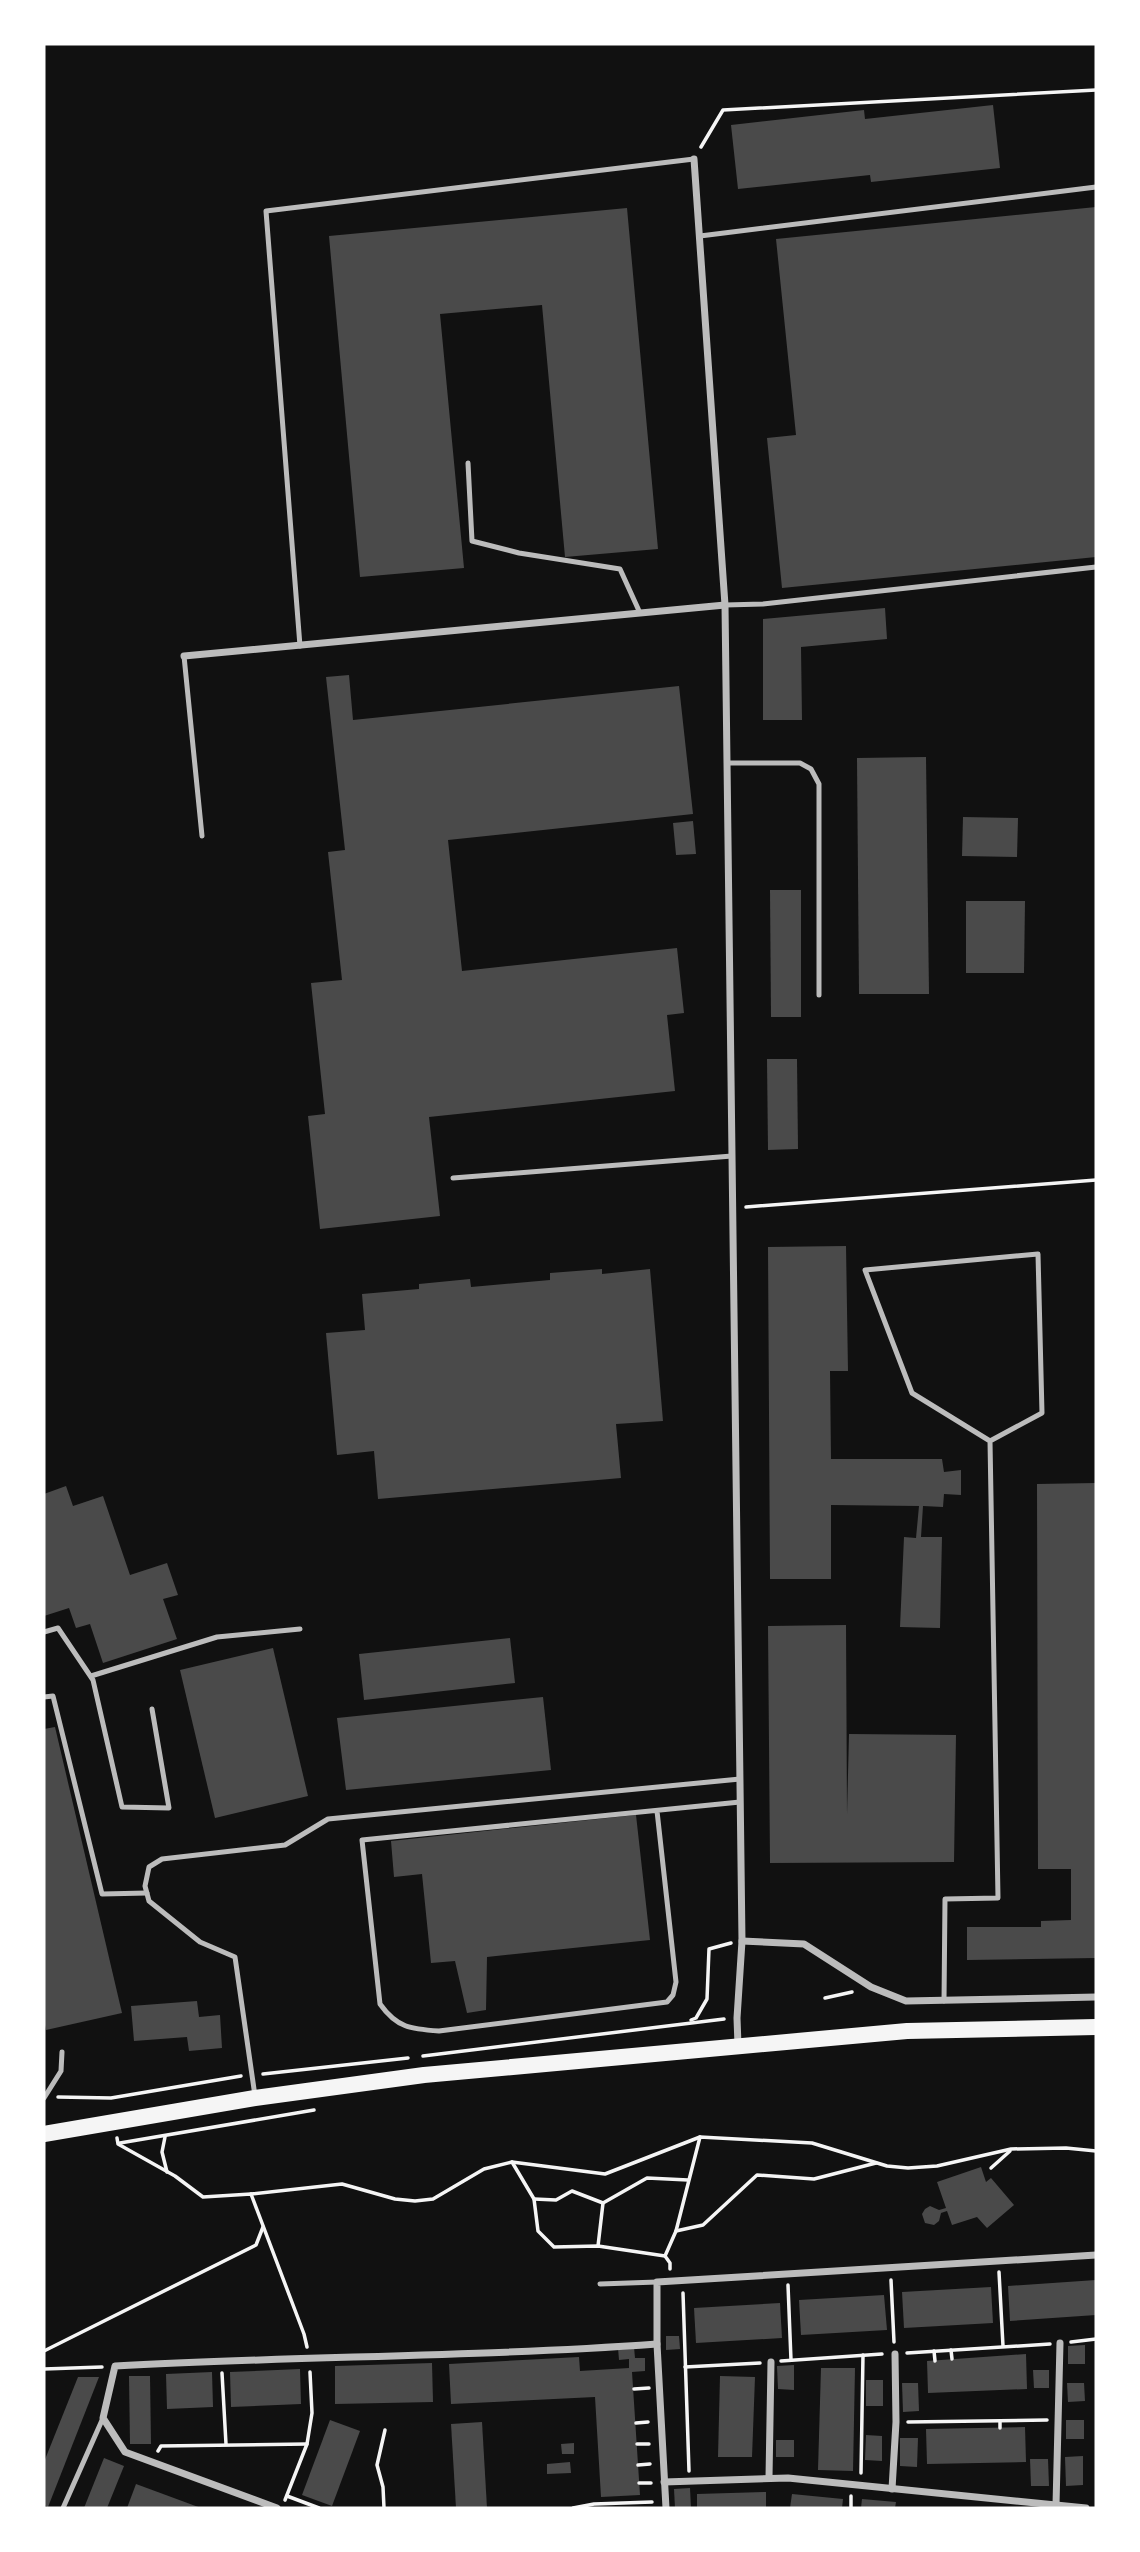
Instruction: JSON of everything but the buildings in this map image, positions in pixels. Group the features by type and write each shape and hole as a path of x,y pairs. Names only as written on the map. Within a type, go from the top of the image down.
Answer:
{"main road":[{"path":"44,2134 255,2098 425,2075 907,2031 1096,2027"}],"street":[{"path":"694,159 725,605 742,1941 738,2045"},
{"path":"184,656 725,605"},
{"path":"742,1941 804,1944 871,1987 906,2001 1096,1997"},
{"path":"665,2505 657,2344 657,2282 1096,2255"},
{"path":"1056,2505 1060,2343"},
{"path":"280,2508 125,2452 103,2418 115,2366 657,2344"},
{"path":"892,2489 896,2422 895,2354"},
{"path":"769,2477 771,2362"},
{"path":"664,2482 769,2477 1087,2508"}],"lane":[{"path":"300,646 266,211 694,159"},
{"path":"699,236 1096,187"},
{"path":"468,463 472,541 519,553 620,569 640,613"},
{"path":"725,605 763,604 1096,567"},
{"path":"184,656 202,836"},
{"path":"727,763 800,762 811,769 819,784 819,995"},
{"path":"453,1178 732,1156"},
{"path":"1038,1254 1042,1413 990,1441 912,1393 866,1270 1038,1254"},
{"path":"944,2001 944,1899 998,1898 990,1441"},
{"path":"44,1632 58,1628 91,1676 122,1807 169,1808 152,1709"},
{"path":"91,1676 217,1637 300,1629"},
{"path":"44,1697 53,1696 102,1894 146,1893"},
{"path":"255,2098 235,1957 200,1942 149,1901 145,1886 149,1867 162,1859 285,1845 328,1819 740,1779"},
{"path":"657,1811 676,1982 673,1995 667,2002 439,2031 403,2026 390,2018 380,2004 362,1840 740,1802"},
{"path":"44,2098 61,2071 62,2052"},
{"path":"600,2284 657,2282"},
{"path":"63,2508 103,2418"}],"path":[{"path":"694,159 723,110 1096,90"},
{"path":"733,1208 1096,1181"},
{"path":"682,2023 696,2018 707,1998 709,1949 742,1941"},
{"path":"825,1998 871,1987"},
{"path":"48,2090 59,2097 111,2098 253,2075 289,2073 737,2018"},
{"path":"111,2098 118,2144 167,2172 203,2197 342,2184 395,2199 433,2199 484,2169 512,2162 605,2174 700,2137 812,2143 877,2163 908,2168 937,2166 1011,2149 1066,2148 1096,2151"},
{"path":"118,2144 314,2110"},
{"path":"165,2136 162,2152 167,2172"},
{"path":"666,2256 677,2231 700,2137"},
{"path":"991,2168 1011,2149"},
{"path":"512,2162 534,2199 538,2231 554,2247 598,2246 666,2256"},
{"path":"677,2231 703,2225 757,2175 814,2179 877,2163"},
{"path":"603,2203 647,2178 688,2180"},
{"path":"534,2199 556,2200 572,2191 603,2203"},
{"path":"251,2194 304,2334 309,2357 312,2413 307,2444 280,2508"},
{"path":"598,2246 603,2203"},
{"path":"44,2351 256,2245 264,2226"},
{"path":"666,2256 670,2263 671,2281"},
{"path":"998,2261 1001,2356"},
{"path":"890,2267 895,2354"},
{"path":"788,2274 791,2360"},
{"path":"683,2281 690,2481"},
{"path":"1017,2346 1017,2355"},
{"path":"984,2348 985,2357"},
{"path":"967,2349 968,2359"},
{"path":"951,2350 951,2360"},
{"path":"934,2351 935,2361"},
{"path":"860,2486 863,2355"},
{"path":"221,2360 226,2444"},
{"path":"44,2369 115,2366"},
{"path":"1017,2420 1017,2428"},
{"path":"896,2422 1058,2420"},
{"path":"935,2421 935,2429"},
{"path":"951,2421 951,2429"},
{"path":"968,2421 968,2428"},
{"path":"984,2421 984,2428"},
{"path":"1000,2421 1000,2428"},
{"path":"384,2508 383,2487 377,2465 385,2430"},
{"path":"154,2462 161,2446 307,2444"},
{"path":"287,2496 318,2508"},
{"path":"573,2508 594,2504 665,2505"}]}
